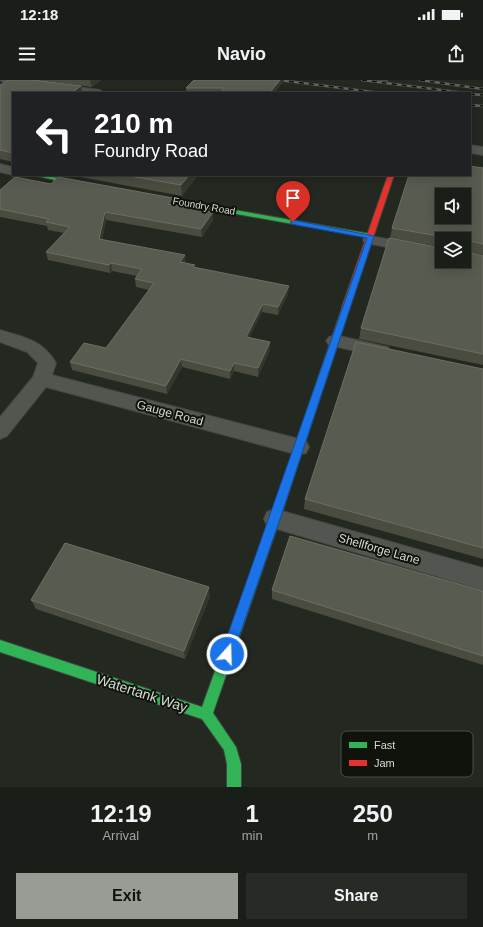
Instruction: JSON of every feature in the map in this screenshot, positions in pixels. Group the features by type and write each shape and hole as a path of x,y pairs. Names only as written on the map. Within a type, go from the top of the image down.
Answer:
{"street":[{"path":"5,80 93,92"},
{"path":"0,84 54,92"},
{"path":"471,145 483,147"},
{"path":"471,149 483,150"},
{"path":"0,168 12,171"},
{"path":"47,176 98,187"},
{"path":"234,787 236,769 228,739 206,714 300,447 391,176"},
{"name":"Foundry Road","path":"137,194 370,238"},
{"path":"370,238 435,252"},
{"path":"0,336 30,346 44,357 47,363 42,379 0,431"},
{"path":"335,341 398,354"},
{"name":"Gauge Road","path":"42,379 300,447"},
{"name":"Shellforge Lane","path":"275,519 483,579"},
{"name":"Watertank Way","path":"0,646 206,714"}],"building":[{"path":"9,80 33,80 81,86 74,91 80,92 12,92 12,153 0,150 0,85"},
{"path":"194,80 280,80 271,91 276,92 221,92 224,88 186,88"},
{"path":"471,166 483,168 483,244 471,241 471,232 435,232 435,235 392,228 409,176 471,176"},
{"path":"130,176 188,176 181,185"},
{"path":"15,177 51,184 58,177 173,198 168,204 213,212 201,229 105,212 99,239 185,255 180,262 195,265 193,267 289,286 278,307 263,304 246,337 270,342 258,368 234,363 230,371 181,359 166,386 70,362 84,343 106,348 154,283 135,279 142,269 111,263 109,265 46,252 70,227 46,222 49,219 0,209 0,190"},
{"path":"389,238 435,247 435,268 471,268 471,253 483,256 483,354 361,328"},
{"path":"356,342 483,369 483,548 305,499"},
{"path":"290,536 483,591 483,656 272,590"},
{"path":"65,543 209,587 184,651 31,600"}],"railway":[{"path":"279,80 373,92"},
{"path":"362,80 457,92"},
{"path":"420,80 483,89"},
{"path":"471,94 483,95"},
{"path":"471,105 483,106"}],"traffic: fast":[{"path":"41,176 85,185"},
{"path":"144,196 371,236"},
{"path":"206,714 275,519 346,307"},
{"path":"0,646 206,714 230,747 234,764 234,787"}],"traffic: jam":[{"path":"346,307 391,176"}],"route":[{"path":"227,654 275,519 371,236 293,222"}]}
